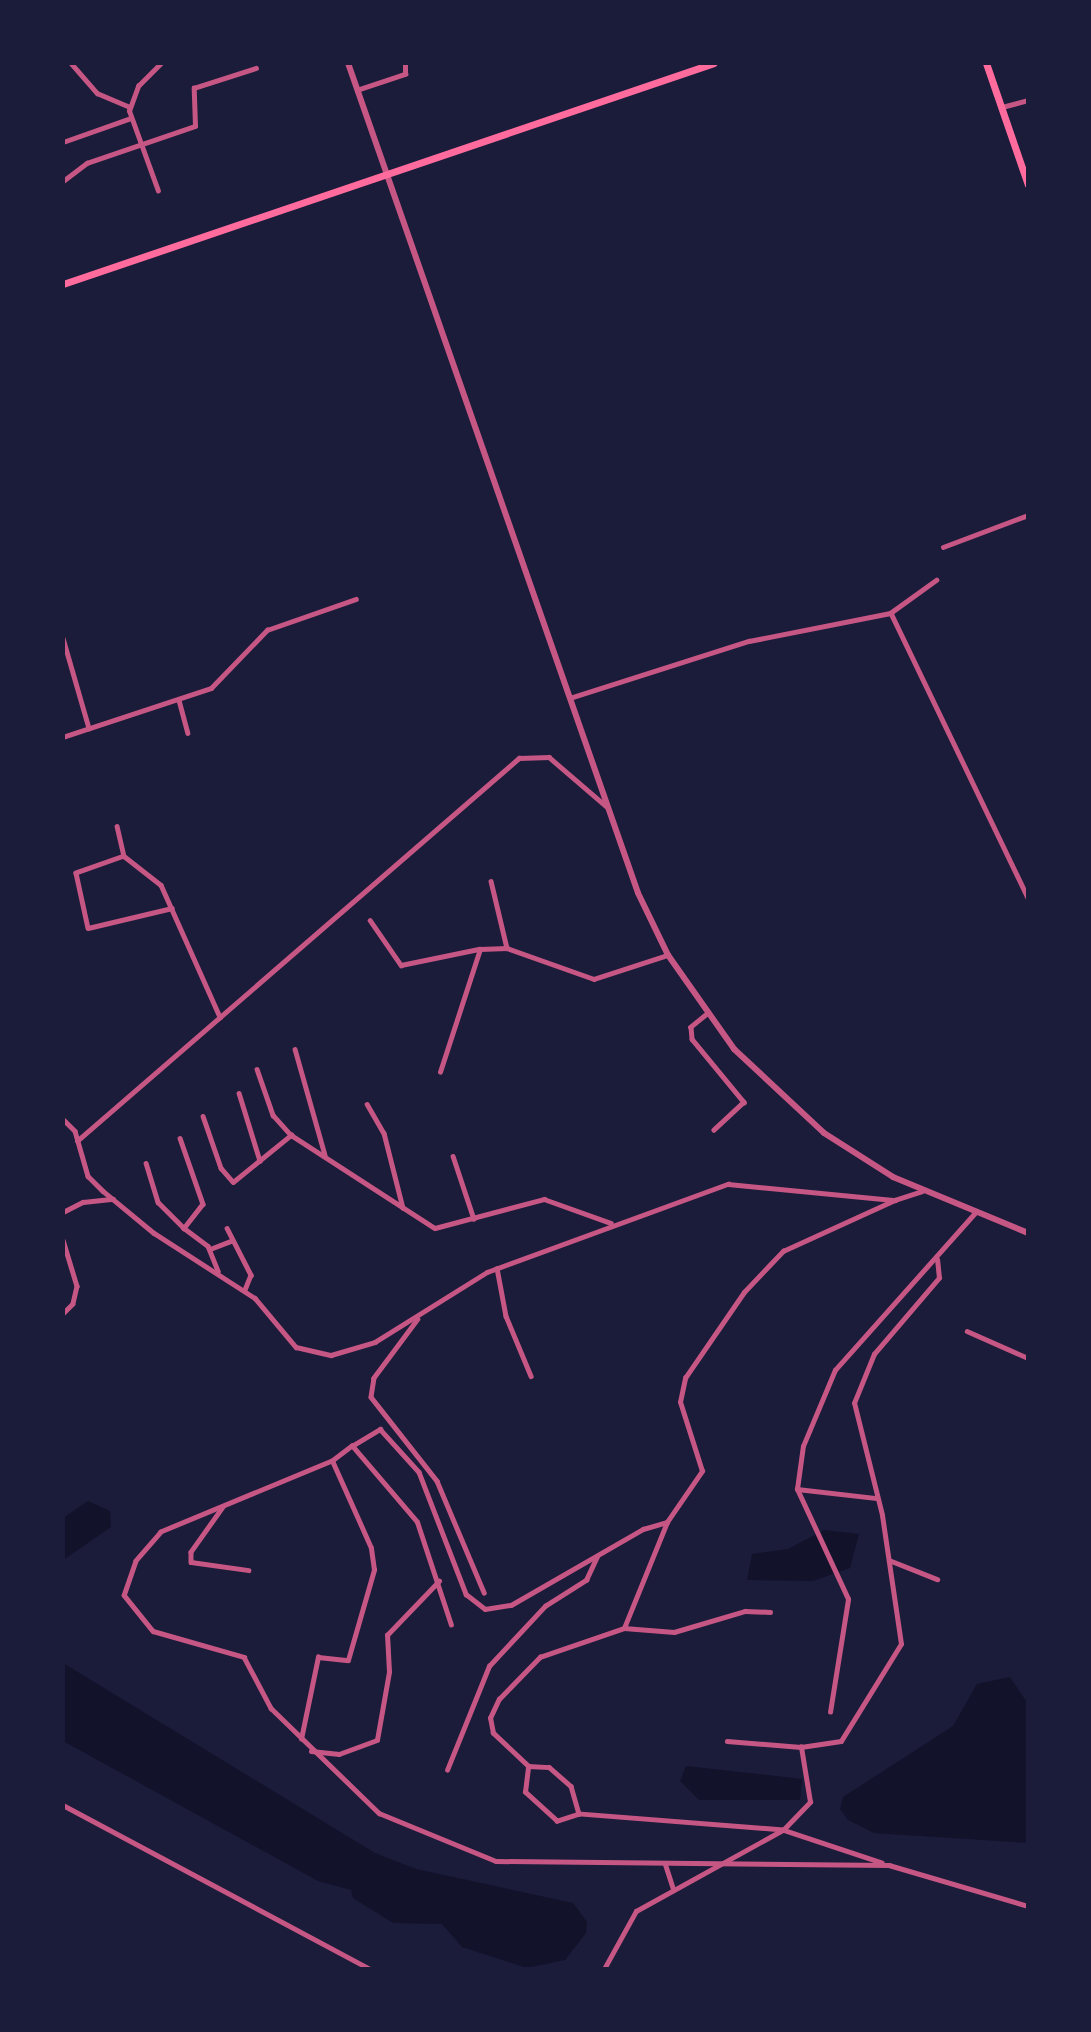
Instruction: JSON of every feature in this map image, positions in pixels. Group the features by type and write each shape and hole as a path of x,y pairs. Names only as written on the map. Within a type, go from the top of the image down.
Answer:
{"main road":[{"path":"63,284 714,63"},
{"path":"986,63 1028,186"}],"street":[{"path":"71,63 97,93 130,107"},
{"path":"158,191 131,118 130,107 138,86 161,63"},
{"path":"348,63 606,806 668,955 707,1014 797,1111 848,1150 922,1191 1028,1233"},
{"path":"357,90 405,74 405,63"},
{"path":"63,181 88,163 195,126 194,88 256,68"},
{"path":"1002,107 1028,100"},
{"path":"63,142 131,118"},
{"path":"943,547 1028,514"},
{"path":"570,698 749,641 891,613 937,580"},
{"path":"63,737 179,700 218,683 267,630 356,599"},
{"path":"891,613 1028,898"},
{"path":"63,638 89,729"},
{"path":"179,700 188,733"},
{"path":"77,1140 519,758 548,757 606,806"},
{"path":"117,826 124,856 154,876 172,908 220,1017"},
{"path":"124,856 76,873 88,929 172,908"},
{"path":"491,881 507,948"},
{"path":"370,920 401,965 480,949 507,948 594,979 668,955"},
{"path":"440,1072 480,949"},
{"path":"707,1014 691,1027 692,1039 744,1102 714,1130"},
{"path":"295,1049 325,1155"},
{"path":"257,1069 273,1115 291,1135 435,1228 544,1199 594,1212 611,1223"},
{"path":"240,1093 260,1161"},
{"path":"367,1104 384,1133 403,1209"},
{"path":"204,1116 228,1181 237,1181 291,1135"},
{"path":"63,1119 77,1140 88,1176 114,1199 245,1290 296,1347 315,1353 354,1352 420,1316 497,1268 611,1223 742,1182 895,1200"},
{"path":"180,1138 203,1204 184,1228"},
{"path":"453,1156 474,1219"},
{"path":"146,1163 158,1202 210,1249 218,1272"},
{"path":"624,1628 667,1522 702,1471 680,1402 685,1378 744,1292 783,1251 895,1200 922,1191"},
{"path":"63,1212 83,1202 114,1199"},
{"path":"830,1712 848,1599 797,1489 803,1446 835,1370 937,1260 975,1213"},
{"path":"227,1228 231,1241 251,1275 245,1290"},
{"path":"63,1240 77,1286 74,1304 63,1314"},
{"path":"210,1249 231,1241"},
{"path":"727,1741 801,1747 841,1741 901,1644 877,1498 854,1415 856,1390 874,1354 939,1278 937,1260"},
{"path":"497,1268 506,1315 531,1376"},
{"path":"420,1316 374,1378 371,1396 437,1481 484,1591"},
{"path":"967,1331 1028,1359"},
{"path":"667,1522 597,1556 512,1605 485,1609 466,1594 419,1472 380,1429 369,1430 332,1461 161,1532 136,1561 125,1600 153,1631 244,1657 265,1700 311,1751 379,1813 496,1861 889,1865"},
{"path":"352,1446 417,1522 439,1581 451,1625"},
{"path":"301,1740 318,1657 348,1660 374,1570 372,1548 332,1461"},
{"path":"797,1489 877,1498"},
{"path":"223,1506 191,1552 191,1562 248,1570"},
{"path":"447,1770 489,1666 545,1606 586,1580 597,1556"},
{"path":"889,1560 937,1580"},
{"path":"311,1751 339,1754 377,1740 389,1672 387,1635 439,1581"},
{"path":"579,1814 571,1786 549,1767 528,1766 491,1727 499,1699 540,1657 624,1628 674,1632 745,1611 770,1612"},
{"path":"604,1969 636,1911 673,1888 725,1863 783,1830 812,1797 801,1747"},
{"path":"528,1766 523,1788 552,1819 568,1822 579,1814 783,1830 1028,1906"},
{"path":"63,1805 370,1969"},
{"path":"665,1863 673,1888"}],"shaded area":[{"path":"88,1501 110,1511 111,1527 63,1560 63,1518"},
{"path":"824,1530 859,1534 850,1568 813,1581 747,1580 752,1554 788,1549"},
{"path":"63,1663 375,1853 416,1869 573,1903 587,1922 586,1933 565,1960 527,1968 462,1947 442,1924 393,1923 353,1898 351,1890 318,1881 63,1741"},
{"path":"1010,1677 1028,1704 1028,1843 874,1833 848,1820 840,1809 843,1797 953,1726 977,1684"},
{"path":"686,1766 802,1779 800,1800 699,1800 680,1781"}]}
